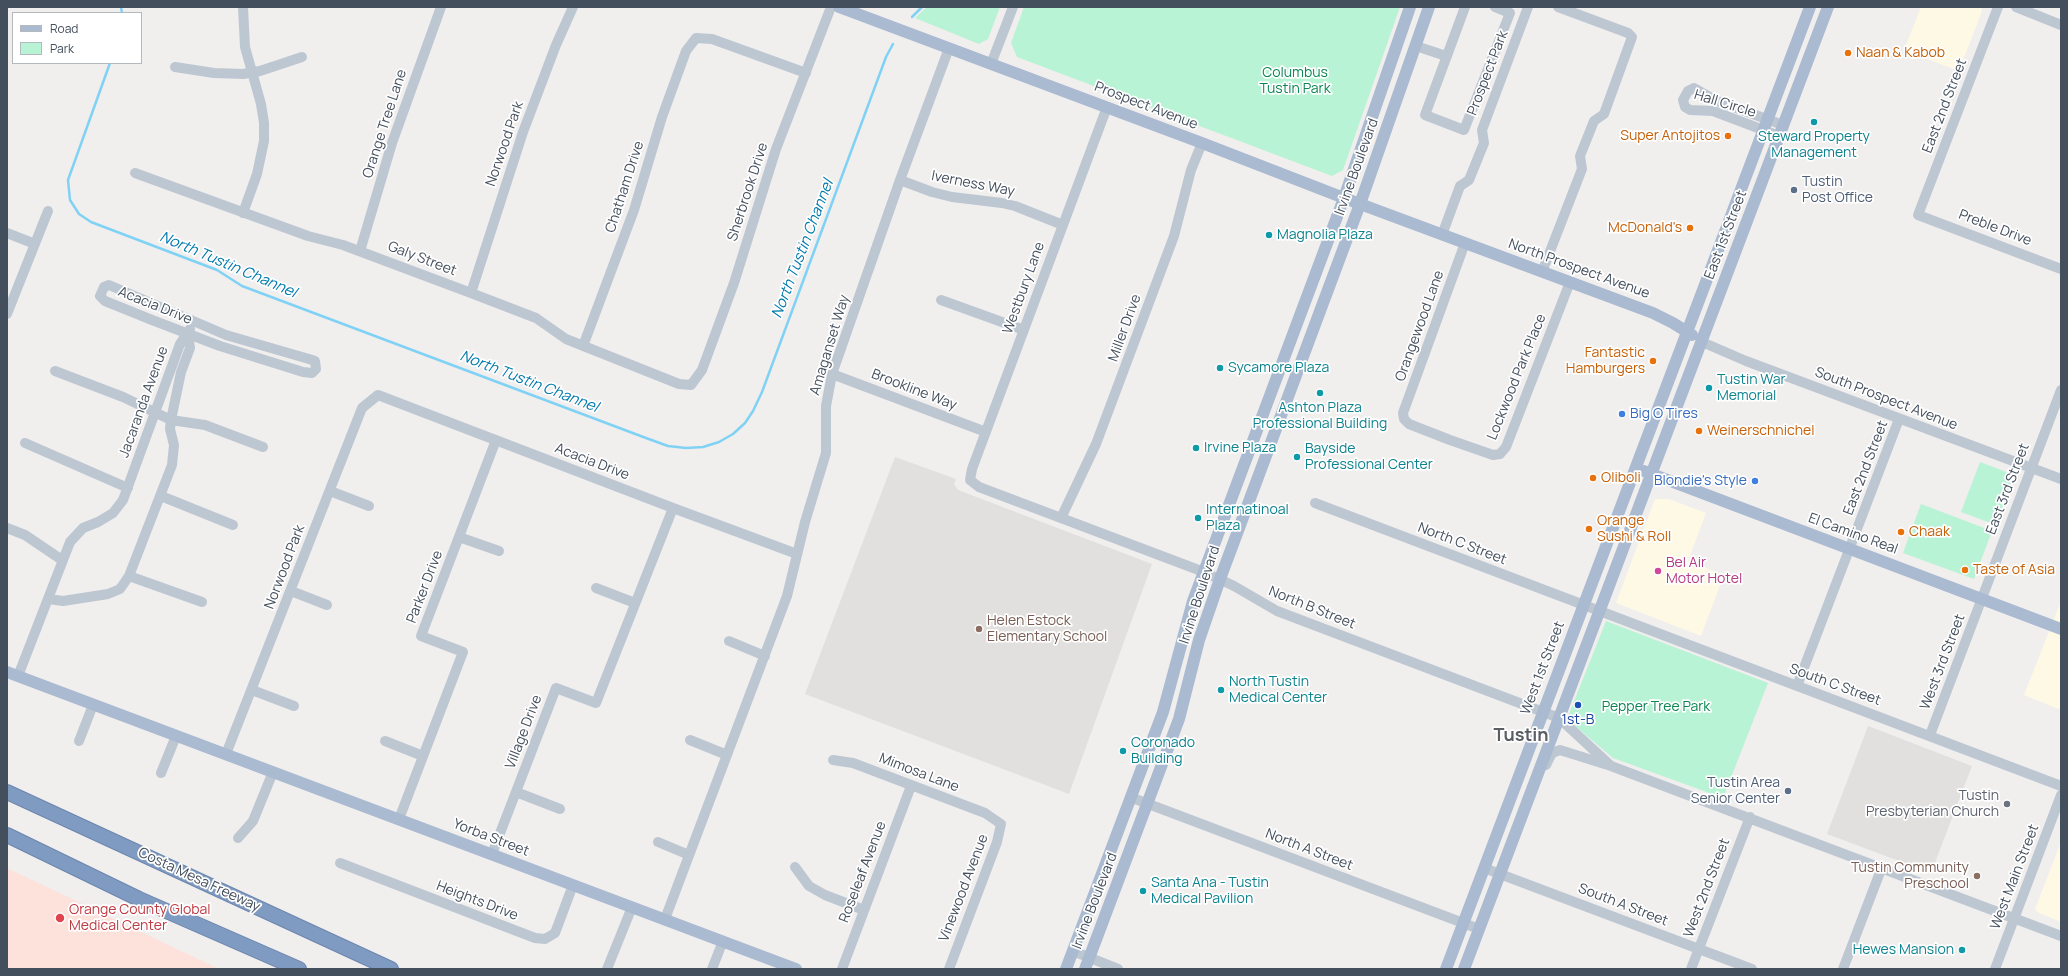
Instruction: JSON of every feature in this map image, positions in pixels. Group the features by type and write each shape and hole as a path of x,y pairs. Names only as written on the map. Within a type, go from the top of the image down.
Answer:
{"highway":[{"name":"Costa Mesa Freeway","path":"7,792 390,969"},
{"path":"7,835 139,899 299,969"}],"main road":[{"name":"Prospect Avenue","path":"839,7 1107,107 1442,235"},
{"name":"Irvine Boulevard","path":"1087,964 1179,719 1199,640 1220,579 1360,204 1429,7"},
{"name":"East 1st Street","path":"1635,468 1810,7"},
{"name":"East 1st Street","path":"1651,474 1828,7"},
{"name":"Irvine Boulevard","path":"1066,969 1163,712 1186,621 1344,198 1408,12"},
{"path":"1408,12 1409,28 1407,39 1410,43 1416,46"},
{"name":"North Prospect Avenue","path":"1442,235 1653,313 1702,342"},
{"path":"1258,427 1274,434"},
{"name":"El Camino Real","path":"1635,468 2061,629"},
{"name":"West 1st Street","path":"1446,969 1635,468"},
{"path":"1464,969 1651,474"},
{"name":"Yorba Street","path":"12,674 796,969"}],"street":[{"path":"243,213 257,174 264,141 261,104 245,46 243,28 244,7"},
{"name":"Orange Tree Lane","path":"360,251 392,142 440,7"},
{"name":"Norwood Park","path":"471,293 523,132 556,45 573,7"},
{"name":"Sherbrook Drive","path":"692,386 705,363 734,283 776,149 831,7"},
{"path":"991,64 1013,7"},
{"path":"1465,7 1425,115 1464,130 1510,13 1495,7"},
{"name":"Prospect Park","path":"1442,235 1460,186 1469,180 1484,143 1482,130 1528,7"},
{"path":"1542,272 1582,169 1580,156 1594,121 1604,114 1632,37 1628,33 1558,7"},
{"name":"East 2nd Street","path":"1918,215 1998,7"},
{"path":"2016,7 2061,25"},
{"name":"Chatham Drive","path":"583,346 634,210 662,117 686,51 696,38 712,39 806,73"},
{"path":"1416,46 1446,56"},
{"name":"Amaganset Way","path":"665,919 787,596 805,522 826,453 826,406 832,374 900,180 949,48"},
{"path":"175,66 214,73 252,73 302,56"},
{"name":"Hall Circle","path":"1694,88 1717,101 1767,119 1781,131 1763,131 1713,111 1685,107 1683,100 1688,91 1694,88"},
{"name":"Westbury Lane","path":"970,480 972,469 1107,107"},
{"name":"Miller Drive","path":"1062,518 1096,444 1174,236 1191,170 1202,143"},
{"name":"Galy Street","path":"136,173 308,236 360,251 471,293 536,318 566,339 679,384 692,386"},
{"name":"Iverness Way","path":"900,180 932,192 952,197 1015,206 1063,224"},
{"path":"7,314 48,211"},
{"name":"Preble Drive","path":"1918,215 2061,269"},
{"path":"7,233 35,244"},
{"name":"Orangewood Lane","path":"1450,440 1409,424 1404,419 1403,413 1465,243"},
{"name":"Lockwood Park Place","path":"1450,440 1493,455 1500,454 1506,447 1570,282"},
{"name":"Acacia Drive","path":"109,285 158,306 226,335 309,359 315,362 316,369 312,373 303,372 220,346 105,301 100,296 104,287 109,285"},
{"path":"941,300 1024,330"},
{"path":"152,320 158,306"},
{"path":"188,334 193,322"},
{"name":"Jacaranda Avenue","path":"12,674 48,599 70,542 83,528 113,513 123,500 180,344 188,334"},
{"name":"Jacaranda Avenue","path":"48,599 63,601 108,594 120,589 129,576 161,496 175,456 170,420 181,372 190,348 188,334"},
{"name":"South Prospect Avenue","path":"1702,342 1746,361 2061,479"},
{"path":"55,370 123,397 170,420 205,425 263,447"},
{"name":"Brookline Way","path":"832,374 986,432"},
{"name":"East 3rd Street","path":"1982,598 2061,390"},
{"name":"Norwood Park","path":"226,754 362,408 378,395"},
{"name":"Acacia Drive","path":"378,395 797,554"},
{"name":"East 2nd Street","path":"1850,549 1899,419"},
{"name":"Parker Drive","path":"399,819 463,652 422,636 496,440"},
{"path":"25,443 128,488"},
{"name":"North B Street","path":"970,480 979,487 1204,572 1220,579 1277,611 1559,718"},
{"path":"330,491 369,506"},
{"path":"161,496 233,525"},
{"name":"North C Street","path":"1315,503 1600,611"},
{"name":"Village Drive","path":"492,854 556,688 596,704 673,508"},
{"path":"7,528 25,535 62,560"},
{"path":"459,537 499,551"},
{"path":"1797,686 1850,549"},
{"path":"129,576 202,602"},
{"path":"596,588 635,603"},
{"path":"290,591 327,605"},
{"name":"West 3rd Street","path":"1930,735 1982,598"},
{"name":"South C Street","path":"1600,611 2061,786"},
{"path":"729,641 765,656"},
{"path":"252,690 294,706"},
{"path":"79,740 93,705"},
{"path":"1559,718 1611,766"},
{"path":"161,772 176,736"},
{"path":"690,740 727,755"},
{"path":"385,741 423,756"},
{"path":"1531,792 1538,786 1552,753 1560,750 1611,766 1750,817 2061,936"},
{"name":"Mimosa Lane","path":"832,760 853,763 995,818"},
{"path":"238,838 253,821 273,772"},
{"name":"Roseleaf Avenue","path":"842,969 911,786"},
{"name":"Village Drive","path":"516,792 560,809"},
{"name":"West Main Street","path":"1995,969 2061,795"},
{"name":"North A Street","path":"1130,797 1479,929"},
{"name":"West 2nd Street","path":"1692,969 1750,817"},
{"name":"Vinewood Avenue","path":"949,969 1001,830 1001,824 995,818"},
{"path":"658,842 689,855"},
{"name":"Heights Drive","path":"340,863 535,938 545,939 555,933 573,885"},
{"path":"795,867 809,886 825,895 864,910"},
{"path":"1843,969 1882,867"},
{"name":"South A Street","path":"1484,868 1752,969"},
{"path":"607,969 632,907"},
{"path":"712,969 722,941"},
{"path":"1073,952 1087,964 1118,969"}],"shaded area":[{"path":"1921,7 1981,7 1982,11 1959,71 1904,50"},
{"name":"Helen Estock Elementary School","path":"895,457 956,479 954,484 958,490 1152,564 1069,794 805,694"},
{"path":"1655,499 1669,499 1706,513 1688,561 1724,575 1701,636 1616,603"},
{"path":"2061,601 2061,710 2024,695"},
{"path":"1868,726 1972,766 1931,873 1827,834"},
{"path":"2061,842 2061,922 2039,913 2035,909"},
{"name":"Orange County Global Medical Center","path":"7,868 219,969 7,969"}],"green space":[{"path":"927,7 1000,7 988,39 979,44 915,18"},
{"name":"Columbus Tustin Park","path":"1024,7 1400,7 1343,170 1332,176 1017,57 1011,43"},
{"path":"1980,462 2014,475 1996,525 1961,512"},
{"path":"1921,504 1992,531 1974,579 1903,553"},
{"name":"Pepper Tree Park","path":"1606,621 1768,683 1723,798 1613,758 1567,719"}],"waterway":[{"name":"North Tustin Channel","path":"121,7 122,12"},
{"name":"North Tustin Channel","path":"912,17 922,7"},
{"name":"North Tustin Channel","path":"110,64 68,180 70,200 79,214 91,222 217,270 242,286 646,438 668,446 686,448 703,447 719,442 733,434 745,423 753,411 762,392 886,57 893,44"}],"place":[{"name":"Naan & Kabob","path":"1848,53"},
{"name":"Steward Property Management","path":"1814,122"},
{"name":"Super Antojitos","path":"1728,136"},
{"name":"Tustin Post Office","path":"1794,190"},
{"name":"McDonald's","path":"1690,228"},
{"name":"Magnolia Plaza","path":"1269,235"},
{"name":"Fantastic Hamburgers","path":"1653,361"},
{"name":"Sycamore Plaza","path":"1220,368"},
{"name":"Tustin War Memorial","path":"1709,388"},
{"name":"Ashton Plaza Professional Building","path":"1320,393"},
{"name":"Big O Tires","path":"1622,414"},
{"name":"Weinerschnichel","path":"1699,431"},
{"name":"Irvine Plaza","path":"1196,448"},
{"name":"Bayside Professional Center","path":"1297,457"},
{"name":"Oliboli","path":"1593,478"},
{"name":"Blondie's Style","path":"1755,481"},
{"name":"Internatinoal Plaza","path":"1198,518"},
{"name":"Orange Sushi & Roll","path":"1589,529"},
{"name":"Chaak","path":"1901,532"},
{"name":"Taste of Asia","path":"1965,570"},
{"name":"Bel Air Motor Hotel","path":"1658,571"},
{"name":"Helen Estock Elementary School","path":"979,629"},
{"name":"North Tustin Medical Center","path":"1221,690"},
{"name":"1st-B","path":"1578,705"},
{"name":"Coronado Building","path":"1123,751"},
{"name":"Tustin Area Senior Center","path":"1788,791"},
{"name":"Tustin Presbyterian Church","path":"2007,804"},
{"name":"Tustin Community Preschool","path":"1977,876"},
{"name":"Santa Ana - Tustin Medical Pavilion","path":"1143,891"},
{"name":"Orange County Global Medical Center","path":"60,918"},
{"name":"Hewes Mansion","path":"1962,950"}],"district":[{"name":"Tustin","path":"1521,736"}]}
